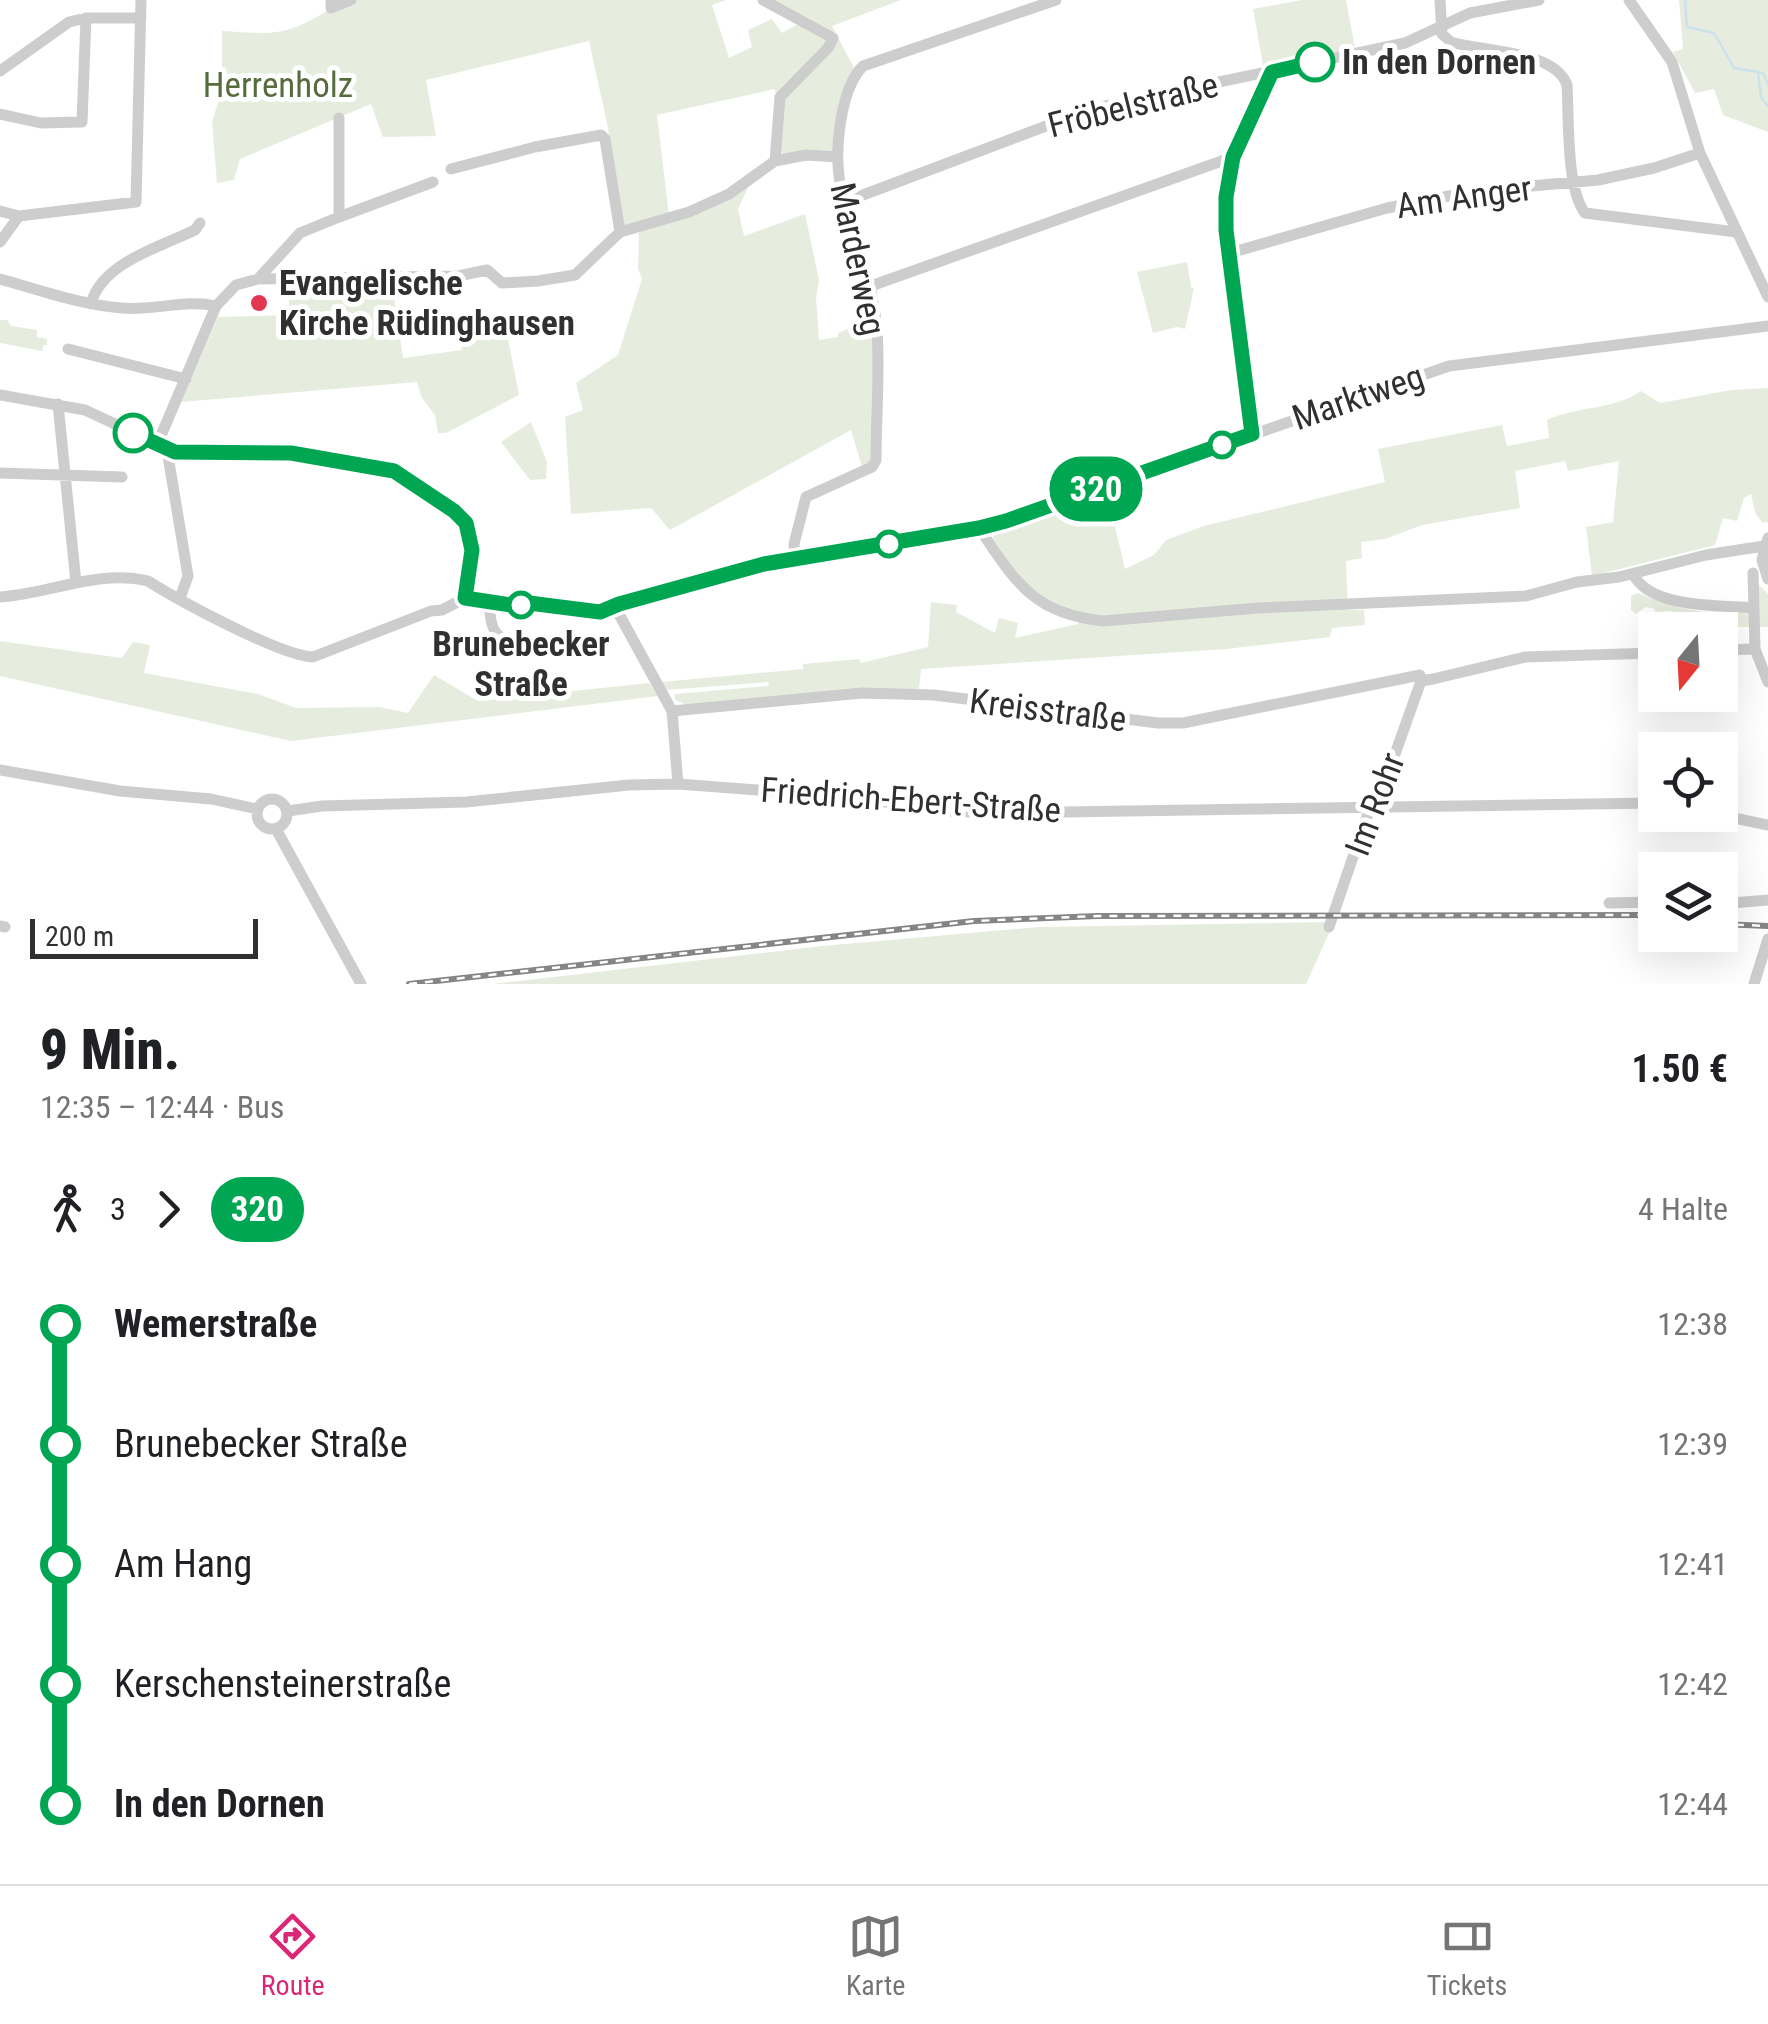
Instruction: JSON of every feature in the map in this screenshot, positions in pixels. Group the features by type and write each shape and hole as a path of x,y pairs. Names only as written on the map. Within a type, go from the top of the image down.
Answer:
{"street":[{"path":"0,211 19,216 136,202 141,0"},
{"path":"331,0 330,8 351,0"},
{"path":"763,0 833,38 780,97 775,162"},
{"name":"Marderweg","path":"796,558 794,544 806,497 872,467 876,460 877,328 848,201 842,190 838,158 845,98 854,76 863,66 1056,0"},
{"path":"1440,0 1444,36 1454,44 1547,63 1562,73 1567,85 1574,183 1581,209 1589,215 1736,232"},
{"name":"Fröbelstraße","path":"848,201 1091,109 1414,41 1470,12 1539,0"},
{"path":"1630,0 1672,62 1700,153 1768,297"},
{"path":"0,71 69,22 86,18 141,18"},
{"path":"0,114 41,123 82,122 86,18"},
{"path":"1252,434 1226,197 1233,157 1272,72"},
{"path":"339,217 340,118"},
{"path":"450,169 601,135 620,232"},
{"name":"Am Anger","path":"1230,253 1349,217 1428,199 1625,175 1700,153"},
{"path":"180,598 188,576 162,448 216,306 236,285 258,279 458,276 487,270 500,286 575,275 620,232 690,212 729,194 775,162 806,155 838,158"},
{"path":"868,287 1233,157"},
{"path":"258,279 300,233 433,182"},
{"path":"0,242 19,216"},
{"path":"91,304 100,282 116,269 196,230 200,223"},
{"path":"0,279 91,304 125,309 200,302 216,306"},
{"name":"Marktweg","path":"612,609 796,558 979,528 1449,366 1768,326"},
{"path":"68,350 186,379"},
{"path":"0,395 85,410 162,448 291,453 394,471 466,523 472,550 465,598"},
{"path":"58,404 76,583"},
{"path":"0,472 122,477"},
{"path":"979,528 1017,584 1030,596 1083,619 1103,621 1258,608 1505,598 1633,574 1766,542 1763,564 1768,579"},
{"path":"1753,573 1755,649 1768,682"},
{"path":"1633,574 1643,588 1682,603 1754,608"},
{"path":"0,594 104,579 159,588 287,650 313,657 465,598 517,598 594,612 612,609 627,627 672,711 678,784"},
{"path":"487,599 489,620 498,636 548,643 562,650"},
{"path":"1738,649 1755,649"},
{"name":"Kreisstraße","path":"672,711 862,693 934,695 1183,723 1420,675 1421,681 1531,656 1638,653"},
{"name":"Im Rohr","path":"1328,927 1421,681"},
{"name":"Friedrich-Ebert-Straße","path":"0,770 120,791 211,798 258,809 262,802 273,798 283,802 288,811 322,806 466,802 629,785 678,784 996,813 1638,804"},
{"path":"258,809 262,826 276,829 285,823 288,811"},
{"path":"1738,819 1768,825"},
{"path":"276,829 359,980"},
{"path":"1738,902 1768,900"},
{"path":"1609,903 1638,902"},
{"path":"1754,984 1768,938"}],"green space":[{"name":"Herrenholz","path":"329,0 726,0 712,5 729,58 752,47 748,30 772,19 782,33 805,20 763,0 901,0 832,26 854,68 836,152 784,155 779,151 775,89 657,115 669,216 622,229 608,128 589,41 426,80 436,136 383,137 371,104 240,159 234,180 217,183 212,122 222,90 222,31 288,30 327,11"},
{"path":"1302,0 1346,0 1355,48 1263,65 1253,9"},
{"path":"1679,0 1768,0 1768,132 1723,115 1714,89 1695,93 1673,52 1683,49"},
{"path":"752,179 738,209 744,236 805,214 819,280 819,340 838,337 838,333 855,326 874,331 871,464 862,467 851,430 670,530 651,508 571,514 565,417 583,410 576,383 618,355 642,279 638,269 639,228"},
{"path":"1187,262 1194,288 1185,329 1153,333 1137,272"},
{"path":"392,282 403,358 462,350 454,326 503,314 519,395 446,433 438,433 435,415 422,398 417,382 181,402 218,317 289,315 289,283"},
{"path":"0,320 37,330 37,337 47,339 47,345 42,351 0,343"},
{"path":"1768,388 1768,522 1762,523 1755,512 1751,494 1744,498 1737,521 1723,518 1715,545 1592,576 1586,527 1613,522 1619,461 1568,471 1565,461 1515,471 1520,508 1422,525 1385,539 1361,542 1362,558 1346,561 1348,610 1364,610 1365,625 1332,628 1330,637 1226,649 921,669 919,689 687,705 675,700 675,694 768,686 769,682 666,690 662,682 803,669 803,664 859,659 861,663 928,647 931,602 957,605 956,612 995,633 999,618 1018,623 1015,638 1078,624 1080,614 1049,600 1029,585 993,538 996,529 1107,492 1125,569 1154,555 1166,540 1204,526 1385,482 1378,449 1502,425 1507,446 1549,438 1547,420 1619,402 1641,391 1660,403 1731,390"},
{"path":"531,422 547,462 546,479 530,480 501,442"},
{"path":"1759,585 1768,594 1768,627 1738,627 1738,612 1730,612 1758,602"},
{"path":"1638,593 1714,612 1655,612 1646,607 1636,614 1631,610 1631,596"},
{"path":"0,641 122,658 133,642 150,645 144,673 258,694 296,708 380,707 408,713 434,675 478,701 649,683 658,696 291,741 0,676"},
{"path":"1334,922 1306,984 493,984 822,946 1039,927"}],"waterway":[{"path":"1685,0 1687,27 1714,33 1734,68 1763,73 1768,84"},
{"path":"1758,72 1761,97 1768,106"}],"railway":[{"path":"409,984 974,921 1098,916 1638,915"},
{"path":"1738,925 1768,926"}],"bus line":[{"name":"320","path":"133,433 175,452 291,453 394,471 466,523 472,550 465,598 517,606 529,603 606,612 619,604 764,564 1006,521 1252,434 1226,230 1228,176 1272,72 1315,62"}],"place":[{"name":"In den Dornen","path":"1315,62"},
{"name":"Evangelische Kirche Rüdinghausen","path":"259,303"},
{"name":"Brunebecker Straße","path":"521,605"}]}
